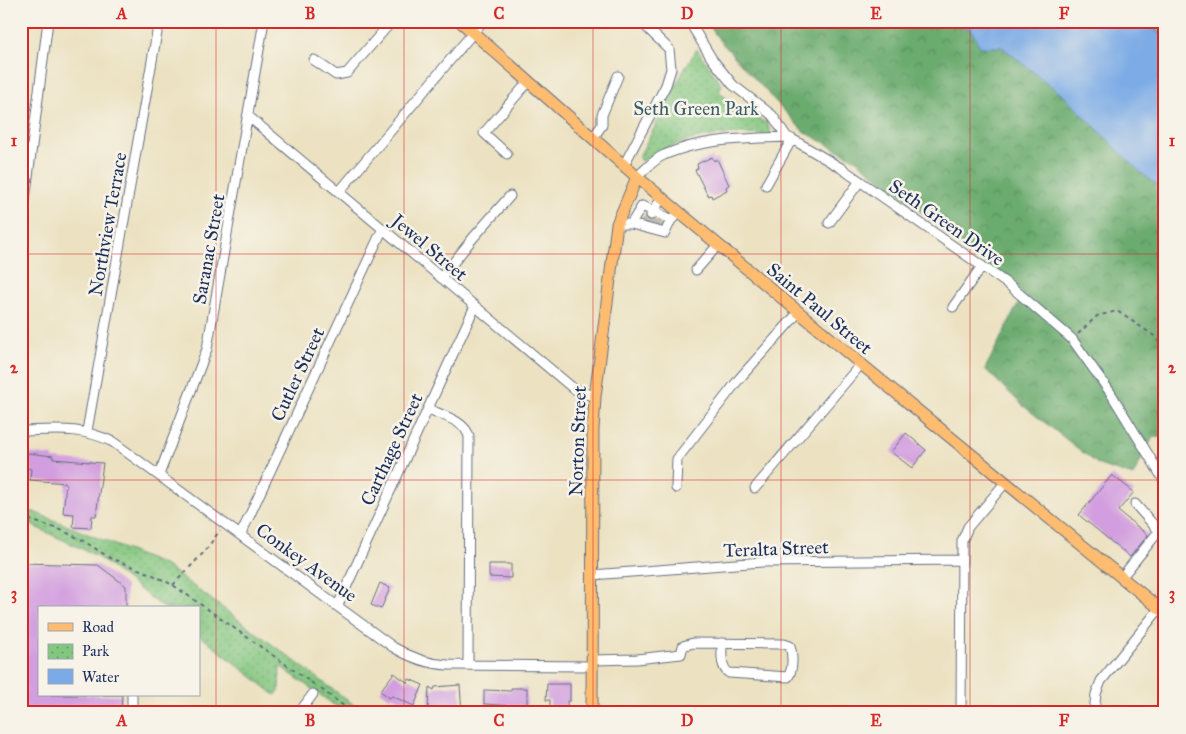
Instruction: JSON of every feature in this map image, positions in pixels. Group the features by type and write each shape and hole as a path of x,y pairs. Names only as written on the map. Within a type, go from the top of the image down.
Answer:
{"main road":[{"name":"Saint Paul Street","path":"460,21 636,177 662,197 663,216 718,245 1162,611"},
{"name":"Norton Street","path":"592,713 593,430 595,397 617,224 636,177"}],"street":[{"path":"21,231 48,21"},
{"name":"Northview Terrace","path":"87,432 159,21"},
{"name":"Saranac Street","path":"159,475 207,349 264,21"},
{"path":"314,60 336,75 348,73 392,21"},
{"path":"339,192 483,21"},
{"path":"624,165 666,85 671,68 669,49 640,21"},
{"path":"689,21 712,59 733,85 772,115 789,138"},
{"path":"593,138 602,125 602,115 618,76"},
{"path":"508,154 484,134 529,81"},
{"name":"Jewel Street","path":"248,116 574,389 595,397"},
{"path":"636,177 662,155 693,145 730,140 789,138"},
{"path":"766,185 789,138"},
{"name":"Seth Green Drive","path":"789,138 841,168 1009,285 1072,339 1110,392 1165,482"},
{"path":"829,223 860,181"},
{"path":"441,278 510,196"},
{"path":"617,224 649,227 665,233 662,197"},
{"path":"631,224 642,206 663,216"},
{"name":"Cutler Street","path":"241,534 383,228"},
{"path":"696,270 718,245"},
{"path":"954,307 982,266"},
{"name":"Carthage Street","path":"338,605 475,306"},
{"path":"676,488 677,460 740,378 798,312"},
{"path":"755,488 861,364"},
{"path":"428,409 464,427 469,437 468,665"},
{"name":"Conkey Avenue","path":"21,431 74,430 99,435 120,446 393,646 414,659 438,664 468,665 592,663 681,654 684,646 693,643 722,643"},
{"path":"961,713 962,541 965,532 1005,483"},
{"path":"1121,578 1159,531 1135,504"},
{"name":"Teralta Street","path":"592,575 762,562 961,560"},
{"path":"1094,713 1096,694 1101,681 1162,611"},
{"path":"722,643 784,644 790,646 792,650 792,672 788,677 729,673 725,671 723,666 722,643"},
{"path":"299,713 313,694"},
{"path":"132,696 132,713"}],"path":[{"path":"1072,339 1098,316 1117,311 1153,335 1165,349"},
{"path":"21,517 61,530 82,540 110,558 151,574 172,585 353,713"},
{"path":"172,585 206,550 224,522"}],"green space":[{"path":"706,21 952,21 971,30 980,47 1002,47 1065,97 1140,172 1165,191 1165,438 1153,437 1133,476 1099,465 1021,404 985,369 1023,294 858,161 803,131 721,42"},
{"path":"1140,21 1165,21 1165,36"},
{"name":"Seth Green Park","path":"697,49 722,86 719,91 741,112 746,111 767,124 771,133 770,135 718,135 689,140 642,161 639,159 640,155 685,68"},
{"path":"21,510 34,512 166,566 365,713 345,713 280,666 279,692 275,695 200,636 200,606 161,606 95,555 29,524 21,523"}],"water":[{"path":"952,21 1140,21 1165,36 1165,191 1140,172 1065,97 1002,47 980,47 971,30"}],"building":[{"path":"712,157 714,161 717,159 729,185 726,187 727,190 712,198 711,195 708,196 695,170 698,168 697,164"},
{"path":"906,433 926,450 912,468 891,452"},
{"path":"27,453 53,456 53,459 103,463 96,516 92,516 91,528 73,527 74,514 63,513 66,483 30,480 31,469 26,468"},
{"path":"1112,475 1134,492 1118,511 1148,535 1130,557 1079,515"},
{"path":"21,563 98,565 126,586 126,606 38,606 38,696 122,696 121,713 21,713"},
{"path":"489,564 511,564 511,578 489,577"},
{"path":"380,583 390,588 381,609 371,605"},
{"path":"394,673 408,683 409,679 423,685 414,706 392,696 390,698 380,691"},
{"path":"547,684 570,684 570,701 567,701 568,713 550,713 550,700 546,700"},
{"path":"460,685 462,713 428,711 429,687 434,690 435,687"},
{"path":"511,688 527,688 527,709 511,709 511,706 484,704 484,690 511,691"}],"tunnel":[{"path":"644,224 651,215"},
{"path":"650,226 658,217"},
{"path":"656,229 665,220"}]}
